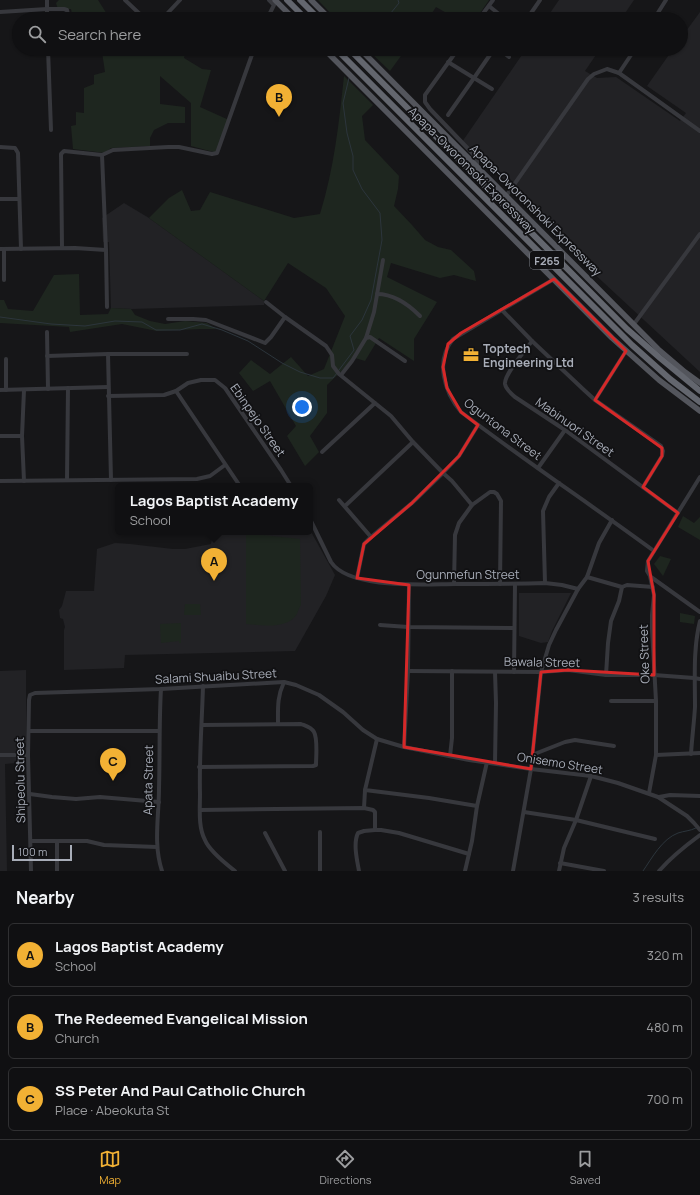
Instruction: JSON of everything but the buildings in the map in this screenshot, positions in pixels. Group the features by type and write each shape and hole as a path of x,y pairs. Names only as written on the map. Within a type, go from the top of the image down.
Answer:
{"highway":[{"path":"287,0 299,12"},
{"path":"300,0 312,12"},
{"name":"Apapa-Oworonsoki Expressway","path":"343,56 632,345 670,379 700,402"},
{"name":"Apapa-Oworonsoki Expressway","path":"356,56 627,329 700,391"}],"main road":[{"path":"275,0 287,12"},
{"path":"311,0 323,12"},
{"name":"Apapa-Oworonsoki Expressway","path":"331,56 626,351 659,380 700,411"},
{"name":"Apapa-Oworonshoki Expressway","path":"367,56 658,348 700,383"}],"street":[{"path":"46,0 47,9"},
{"path":"125,0 138,12"},
{"path":"169,12 180,0"},
{"path":"269,0 274,5 270,12"},
{"path":"484,12 493,0"},
{"path":"532,12 540,0"},
{"path":"658,12 666,0"},
{"path":"489,6 496,12"},
{"path":"0,12 47,9 67,10 67,12"},
{"path":"48,56 51,130"},
{"path":"62,248 61,154 64,151 102,156 113,150 162,147 179,147 212,154 217,153 252,56"},
{"path":"453,56 425,95 425,102 476,157 477,166"},
{"path":"448,115 489,56"},
{"path":"619,73 630,56"},
{"path":"448,62 492,89"},
{"path":"506,196 588,79 594,74 607,69 619,73 700,131"},
{"path":"0,147 16,148 18,153 21,249"},
{"path":"102,156 107,307"},
{"path":"0,199 20,199"},
{"path":"634,324 700,234"},
{"path":"4,280 2,249 62,248 106,250"},
{"path":"340,374 352,361 366,338 374,312 383,260"},
{"name":"Oguntona Street","path":"554,279 453,339 446,349 443,367 444,378 450,397 461,412 612,520 653,554"},
{"path":"377,294 395,298 409,306 420,316"},
{"path":"266,302 326,346 332,355 333,366 340,374 391,416 413,442 452,481 472,505"},
{"path":"502,310 532,341 595,400 658,443 662,448 662,456 642,487"},
{"path":"168,319 206,320 266,343 285,317"},
{"path":"47,332 48,389"},
{"path":"366,338 370,337 405,361"},
{"name":"Mabinuori Street","path":"532,341 508,375 505,383 508,390 515,397 565,430 678,513"},
{"path":"595,400 626,351"},
{"path":"108,354 110,480"},
{"path":"48,356 187,354"},
{"path":"6,359 6,390"},
{"name":"Ebinpejo Street","path":"108,396 164,395 176,391 188,383 201,380 215,380 225,388 289,483"},
{"path":"0,390 108,386"},
{"path":"67,480 68,388"},
{"path":"24,390 22,436 24,481"},
{"path":"176,391 238,483"},
{"path":"322,452 375,403"},
{"path":"313,525 335,568 357,578 364,544 412,503 443,473 459,456 478,425"},
{"path":"538,468 565,430"},
{"path":"0,436 22,436"},
{"path":"345,506 413,442"},
{"path":"0,481 197,479 210,476 225,465"},
{"path":"653,554 700,477"},
{"path":"545,583 543,511 549,497 559,483"},
{"path":"454,584 456,529 458,523 472,505 490,492 497,494 501,501 500,584"},
{"path":"339,500 371,537"},
{"path":"513,871 531,769 541,672 549,645 578,589 587,577 599,543 612,520"},
{"name":"Oke Street","path":"649,793 656,755 656,700 652,622 654,595 647,567 648,561 653,554"},
{"path":"650,576 700,612"},
{"path":"587,577 622,587 627,585 653,588"},
{"name":"Ogunmefun Street","path":"357,578 409,585 545,583 578,589"},
{"path":"514,672 515,584"},
{"path":"404,747 408,671 409,585"},
{"path":"606,675 611,621 619,601 622,587"},
{"path":"691,754 695,710 694,678 696,634 700,621"},
{"path":"380,625 408,627 514,628"},
{"name":"Bawala Street","path":"408,671 541,672 568,670 606,675 654,675 700,679"},
{"path":"450,756 452,738 452,671"},
{"path":"495,672 495,763"},
{"path":"278,724 279,692 284,682"},
{"name":"Salami Shuaibu Street","path":"35,693 161,689 284,682 296,685 318,695 343,712 363,730 377,739 404,747"},
{"path":"202,686 202,725 199,768 202,834 206,842 220,858 235,871"},
{"name":"Apata Street","path":"161,689 159,731 159,802 156,834 162,871"},
{"name":"Shipeolu Street","path":"31,871 28,755 29,700 30,695 35,693"},
{"path":"611,701 656,700"},
{"path":"695,710 700,710"},
{"path":"199,768 316,765 315,733 309,727 301,724 202,725"},
{"path":"29,731 159,731"},
{"path":"364,808 365,790 377,739"},
{"path":"532,755 565,742 575,740 614,746"},
{"name":"Onisemo Street","path":"404,747 531,769 591,776 658,797 694,823 699,829"},
{"path":"656,755 700,753"},
{"path":"0,756 28,755"},
{"path":"465,871 487,762"},
{"path":"559,871 564,848 576,820 591,776"},
{"path":"365,790 477,806"},
{"path":"30,794 76,799 100,797 159,802"},
{"path":"658,797 670,795 700,796"},
{"path":"200,810 364,808 375,812 375,830"},
{"path":"524,812 576,820 656,839"},
{"path":"359,871 356,836 362,831 381,830 399,833 469,854"},
{"path":"320,832 320,871"},
{"path":"265,833 285,871"},
{"path":"660,871 666,863 700,835"},
{"path":"31,841 87,841 104,845 157,847"},
{"path":"57,841 57,871"},
{"path":"560,863 604,871"}],"highlighted area":[{"path":"554,279 626,351 595,400 662,448 662,456 643,487 678,513 648,561 654,595 654,675 568,670 541,672 531,769 404,747 409,585 357,578 364,544 412,503 459,456 478,425 461,412 447,388 443,367 448,344 461,333"}],"shaded area":[{"path":"59,0 98,0 106,12 72,12 71,9 58,9 56,3"},
{"path":"318,0 489,0 481,12 445,12 436,7 433,12 329,12"},
{"path":"559,0 634,0 626,12 551,12"},
{"path":"700,12 700,372 562,244 520,200 508,183 462,142 521,56 595,56 585,71 597,78 616,77 680,121 686,113 647,86 668,56 688,56 688,28"},
{"path":"103,56 184,56 184,58 202,69 211,70 200,107 229,120 217,153 191,146 191,103 160,76 160,104 185,107 185,123 168,123 154,130 150,138 150,146 111,148 105,153 73,149 71,126 76,125 76,112 84,113 84,88 94,84 94,75 105,72"},
{"path":"374,56 401,56 390,71"},
{"path":"344,76 373,105 362,116 365,140 399,176 394,206 425,240 438,247 451,250 474,271 476,281 454,275 440,278 391,263 387,277 437,302 414,339 414,361 379,338 365,361 355,358 327,385 327,413 310,436 319,452 305,466 287,436 296,426 270,381 253,391 239,373 251,360 270,374 291,357 308,376 324,369 345,316 326,288 288,263 264,301 149,218 169,198 182,190 191,211 200,210 210,192 294,218 320,214 332,163"},
{"path":"124,203 149,218 264,301 264,305 131,309 111,308 109,242 103,242 102,218"},
{"path":"79,274 80,315 108,314 111,308 131,309 135,315 150,321 165,324 185,321 207,323 216,329 157,331 122,324 70,332 69,327 0,323 0,300 4,300 8,309 33,311 54,275"},
{"path":"683,516 694,523 700,517 700,540 678,527"},
{"path":"212,535 313,535 335,575 326,596 295,651 125,655 124,668 64,670 65,627 63,619 60,618 59,610 62,606 66,591 94,591 97,549 115,543 173,549 185,549 211,544"},
{"path":"246,535 264,535 300,539 301,605 297,614 293,619 280,624 246,624"},
{"path":"660,556 671,559 663,576 654,564"},
{"path":"519,593 571,593 548,642 541,643 519,636"},
{"path":"185,604 200,604 201,615 184,615"},
{"path":"680,613 695,616 694,624 680,622"},
{"path":"181,623 181,643 179,643 179,641 161,643 160,624"},
{"path":"26,670 26,762 5,764 7,871 0,871 0,671"}],"waterway":[{"path":"392,12 399,3 398,0"},
{"path":"339,370 354,350 350,336 362,320 371,300 382,240 380,213 362,189 353,170 353,156 347,133 343,103 349,78"},
{"path":"0,317 51,324 85,326 115,321 142,322 156,330 180,330 202,324 222,330 248,341 282,363 300,372 320,378 333,378 337,373"},
{"path":"643,871 662,844 678,833 696,828"}],"place":[{"name":"The Redeemed Evangelical Mission","path":"279,117"},
{"name":"Toptech Engineering Ltd","path":"471,355"},
{"name":"Lagos Baptist Academy","path":"214,581"},
{"name":"SS Peter And Paul Catholic Church","path":"113,781"}]}
